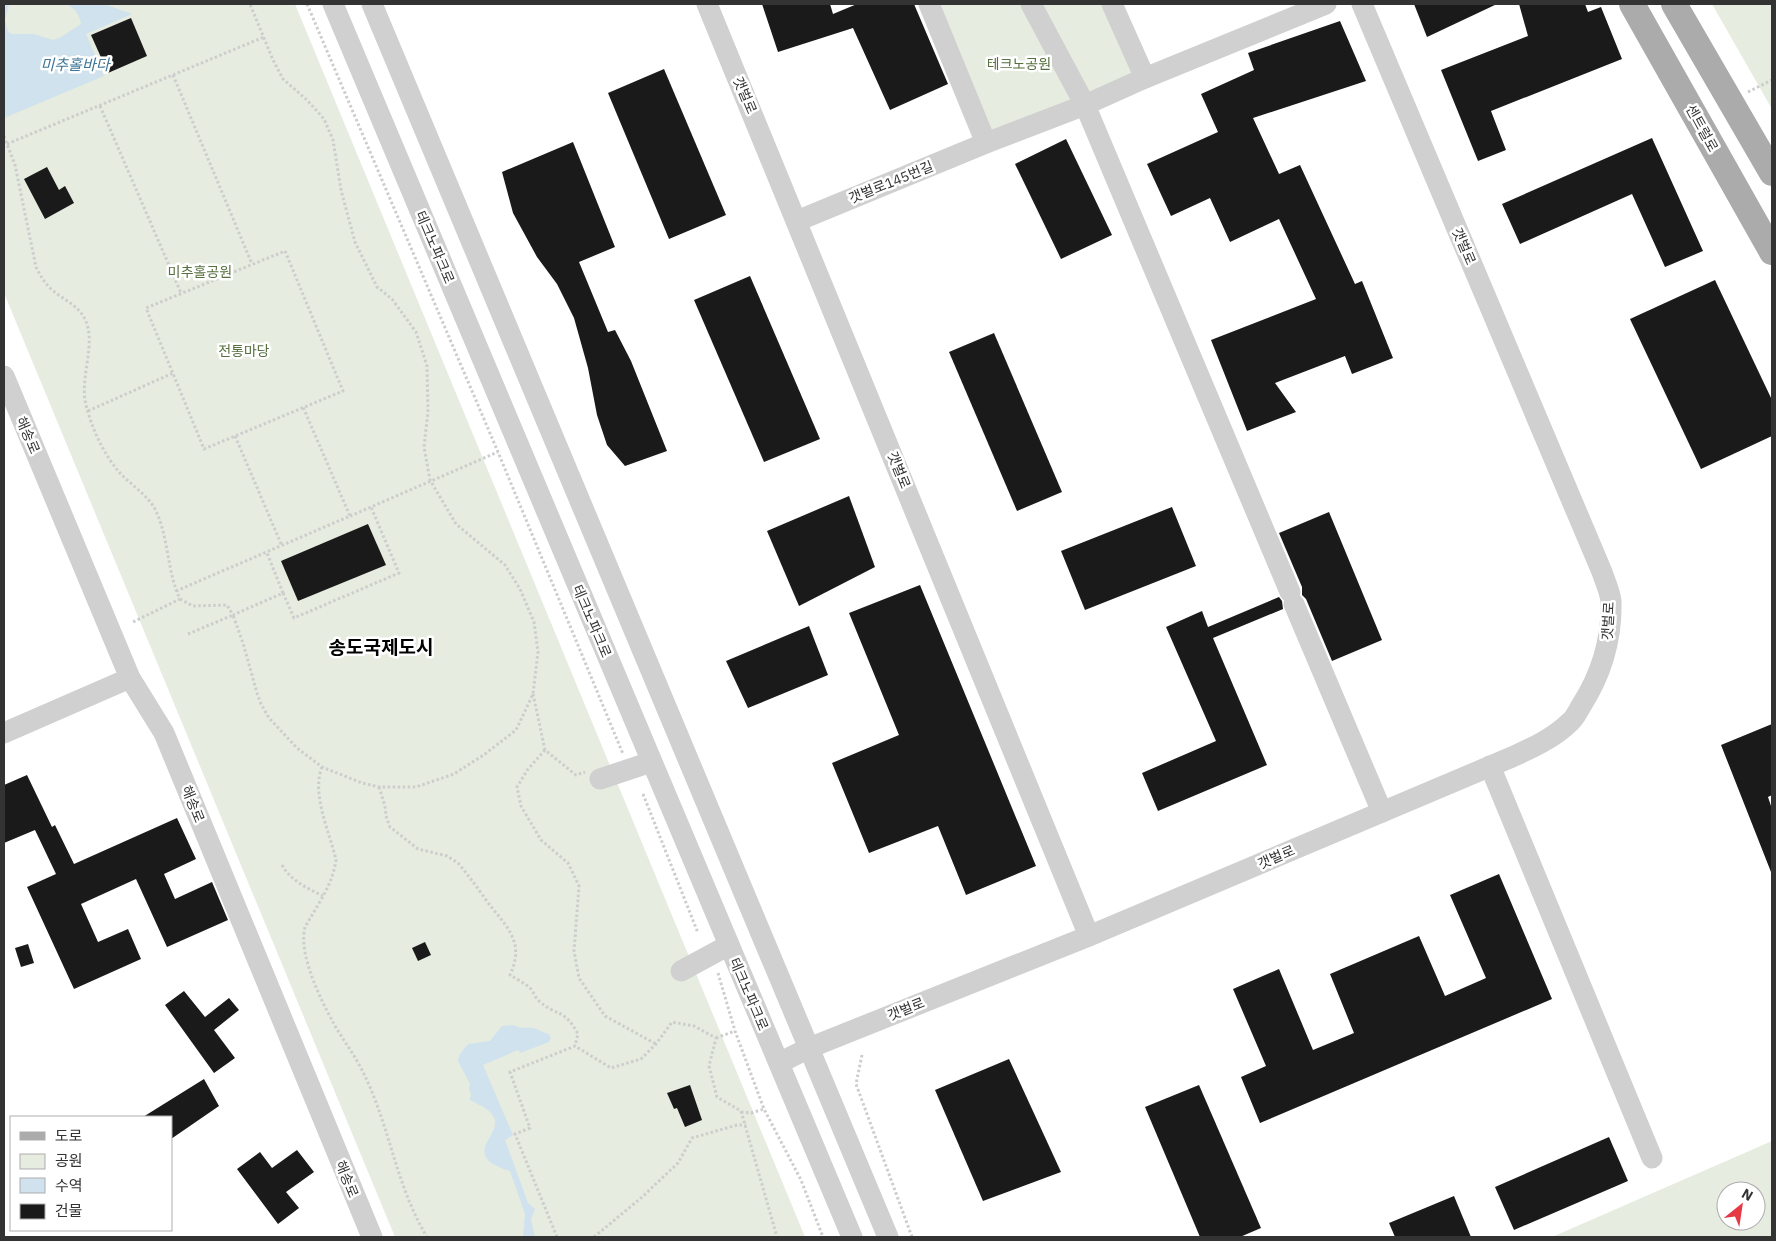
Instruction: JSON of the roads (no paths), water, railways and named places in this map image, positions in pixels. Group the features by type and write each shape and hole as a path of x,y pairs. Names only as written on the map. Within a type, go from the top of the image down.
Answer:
{"main road":[{"name":"센트럴로","path":"1632,4 1772,252"},
{"path":"1674,4 1772,173"}],"street":[{"name":"테크노파크로","path":"333,4 852,1237"},
{"path":"372,4 888,1237"},
{"name":"갯벌로","path":"707,4 1089,936"},
{"path":"929,4 986,143"},
{"path":"1031,4 1085,105 1382,812"},
{"path":"1112,4 1145,78"},
{"name":"갯벌로145번길","path":"797,221 986,143 1085,105 1145,78 1326,4"},
{"name":"갯벌로","path":"779,1063 809,1048 1089,936 1542,743 1571,722 1589,694 1599,674 1607,646 1611,599 1602,572 1362,4"},
{"name":"해송로","path":"4,376 130,678 164,732 372,1237"},
{"path":"4,734 130,678"},
{"path":"600,779 651,762"},
{"path":"1490,766 1652,1158"},
{"path":"680,971 729,945"}],"water":[{"name":"미추홀바다","path":"4,4 9,4 5,20 8,32 12,34 34,34 53,40 81,24 77,12 67,4 104,4 132,14 86,34 104,76 4,118"},
{"path":"513,1025 535,1029 549,1034 551,1038 549,1042 520,1053 518,1050 483,1065 513,1135 505,1140 528,1203 535,1209 531,1219 535,1237 523,1237 525,1214 510,1171 494,1164 486,1157 484,1150 494,1128 495,1120 488,1110 470,1100 470,1084 458,1061 460,1054 468,1044 490,1041 502,1026"}],"district":[{"name":"송도국제도시","path":"381,647"}],"park label":[{"name":"테크노공원","path":"1019,64"},
{"name":"미추홀공원","path":"200,272"},
{"name":"전통마당","path":"244,351"}]}
